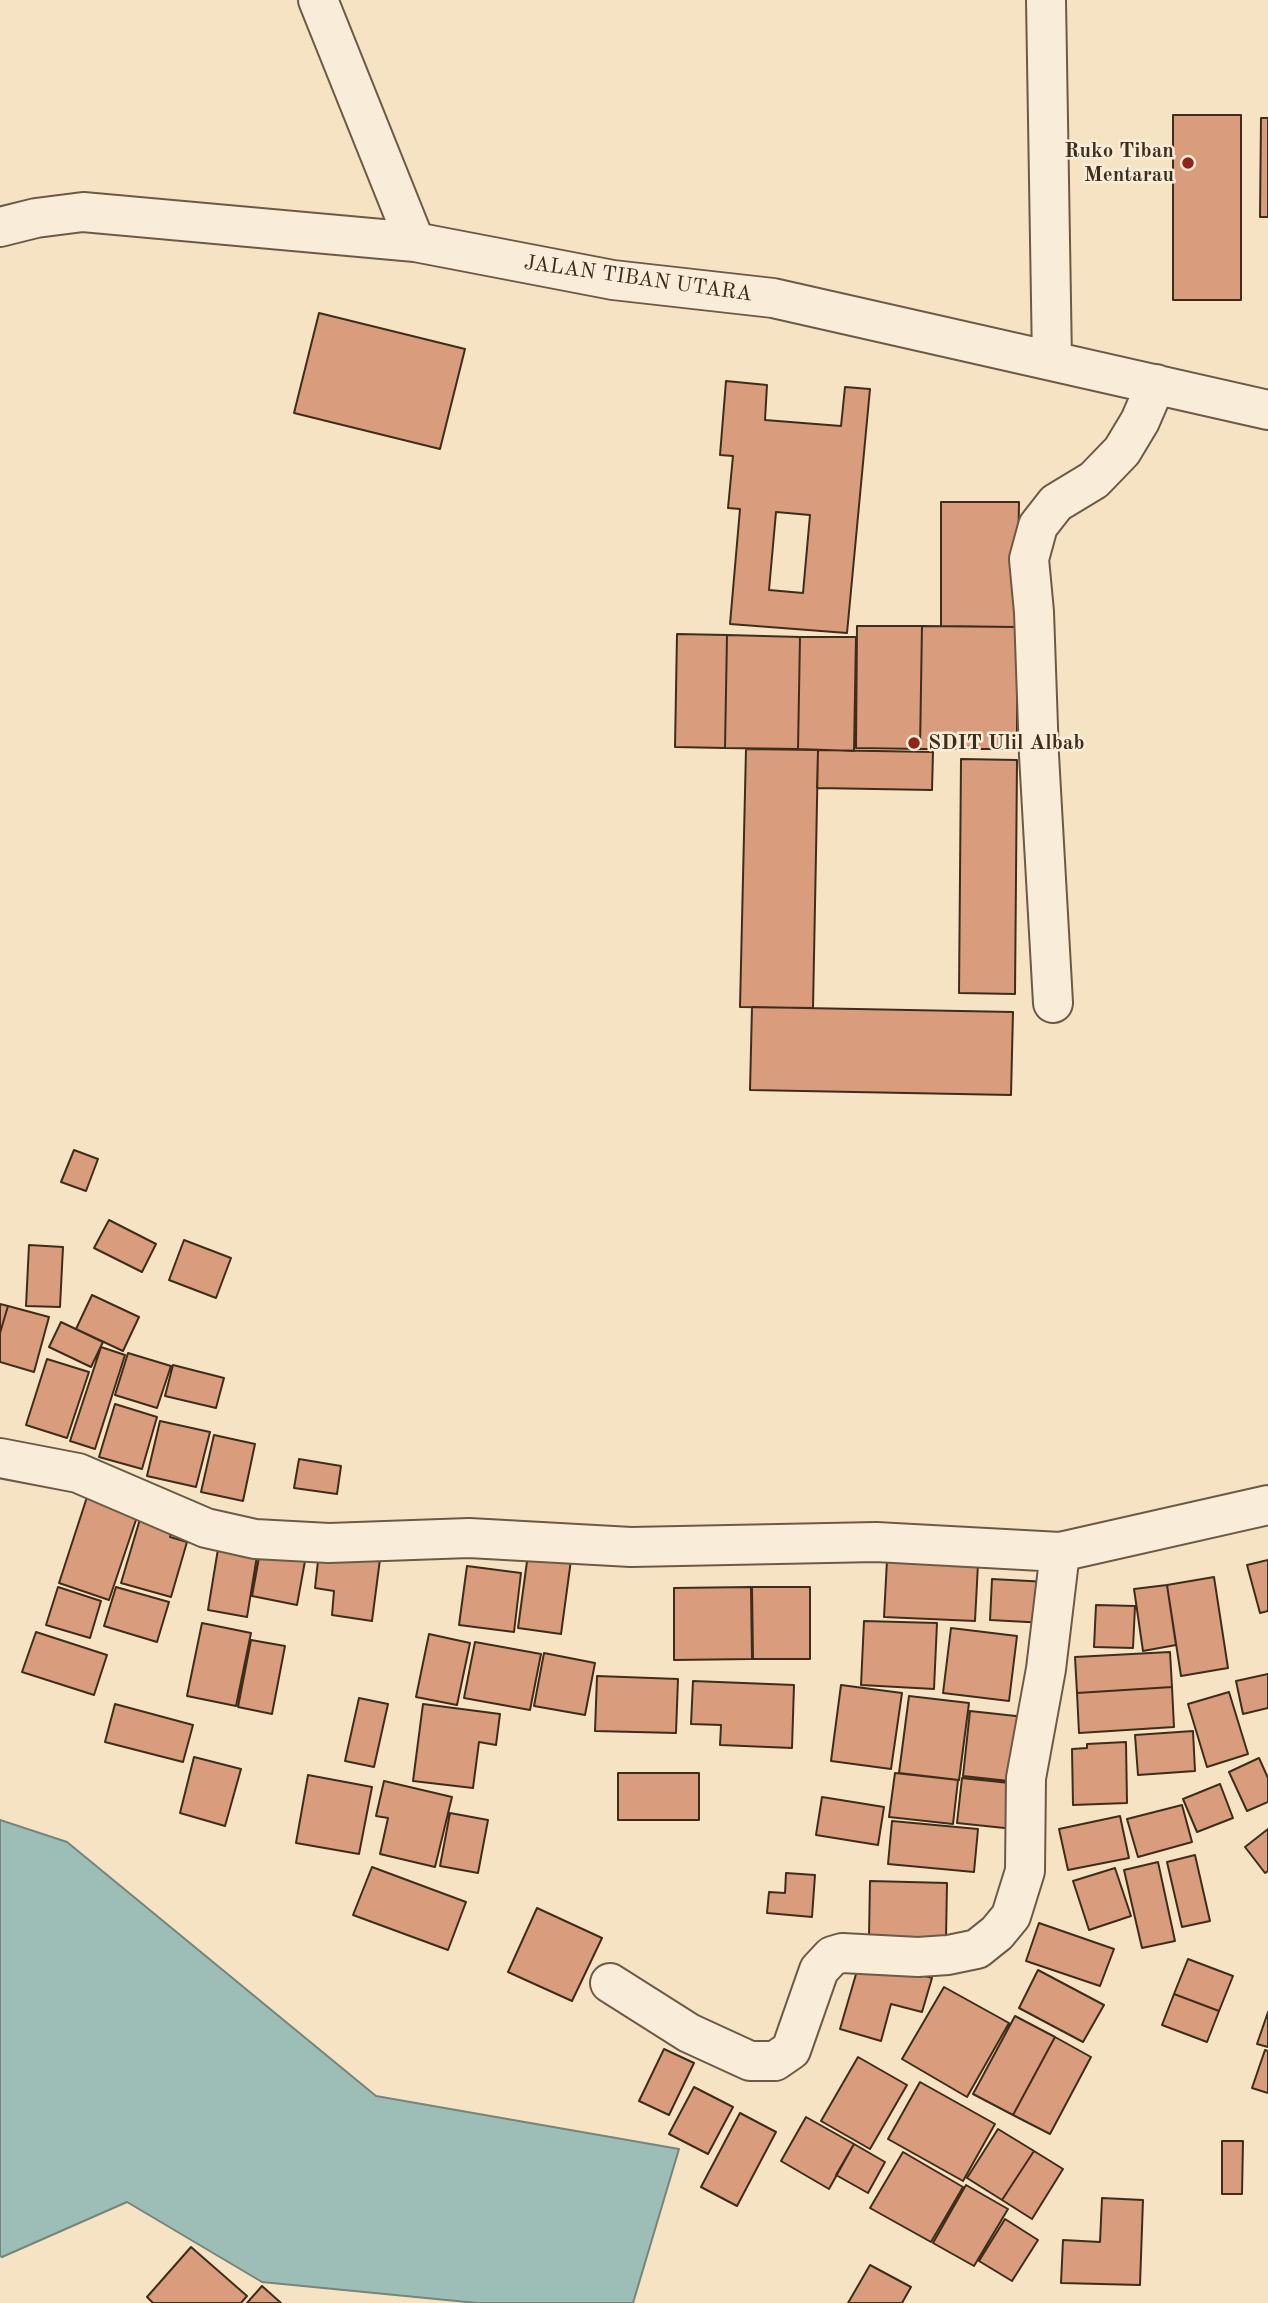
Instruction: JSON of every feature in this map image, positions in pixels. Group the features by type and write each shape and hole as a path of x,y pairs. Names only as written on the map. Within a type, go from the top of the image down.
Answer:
{"street":[{"path":"318,0 415,242"},
{"path":"1046,0 1052,360"},
{"name":"JALAN TIBAN UTARA","path":"0,227 36,218 83,212 415,242 613,280 773,298 1268,410"},
{"path":"1053,1003 1034,612 1028,559 1038,526 1056,503 1094,480 1122,451 1140,421 1156,384"},
{"path":"0,1458 78,1473 206,1528 255,1539 329,1543 469,1538 631,1547 876,1542 1060,1552 1268,1505"},
{"path":"610,1983 689,2033 750,2061 775,2061 791,2050 819,1970 832,1956 842,1953 918,1957 948,1955 977,1949 997,1933 1011,1916 1025,1871 1026,1779 1046,1669 1060,1552"}],"water":[{"path":"0,1820 67,1842 376,2096 679,2149 633,2303 477,2303 262,2282 127,2202 0,2256"}],"building":[{"path":"1173,115 1241,115 1241,300 1173,300"},
{"path":"1261,118 1268,118 1268,217 1260,217"},
{"path":"319,313 465,349 440,449 294,413"},
{"path":"726,381 767,385 765,420 841,426 845,387 870,389 847,633 730,624 740,509 728,508 733,456 720,455","holes":["776,512 810,515 803,593 769,590"]},
{"path":"941,502 1019,502 1017,627 941,626"},
{"path":"857,626 922,626 920,749 856,748"},
{"path":"922,626 1017,627 1017,749 920,749"},
{"path":"677,634 727,635 725,748 675,747"},
{"path":"727,635 800,637 798,749 725,748"},
{"path":"800,637 856,637 854,751 798,749"},
{"path":"746,749 818,750 813,1008 740,1007"},
{"path":"818,750 933,752 932,790 817,788"},
{"path":"961,759 1017,760 1015,994 959,993"},
{"path":"752,1007 1013,1012 1011,1095 750,1090"},
{"path":"74,1150 98,1159 86,1191 61,1182"},
{"path":"109,1220 156,1244 142,1272 94,1248"},
{"path":"184,1240 231,1258 216,1298 169,1280"},
{"path":"29,1245 63,1247 60,1307 26,1306"},
{"path":"92,1295 139,1317 123,1351 76,1329"},
{"path":"0,1304 8,1306 0,1333"},
{"path":"8,1306 49,1317 34,1372 0,1362 0,1333"},
{"path":"61,1322 103,1342 91,1367 49,1347"},
{"path":"101,1347 125,1355 95,1449 70,1441"},
{"path":"128,1353 171,1366 157,1408 115,1395"},
{"path":"47,1359 89,1372 67,1438 26,1425"},
{"path":"173,1365 224,1378 216,1408 165,1396"},
{"path":"115,1404 157,1417 142,1469 99,1457"},
{"path":"160,1421 210,1432 196,1487 147,1476"},
{"path":"214,1435 255,1444 243,1501 201,1492"},
{"path":"299,1459 341,1466 337,1494 294,1488"},
{"path":"88,1494 139,1511 109,1600 59,1583"},
{"path":"143,1509 176,1518 170,1537 187,1542 171,1597 121,1583"},
{"path":"218,1549 257,1556 247,1617 208,1610"},
{"path":"260,1552 305,1561 297,1605 252,1596"},
{"path":"319,1552 380,1559 372,1621 332,1615 334,1591 315,1588"},
{"path":"528,1554 571,1560 561,1634 518,1628"},
{"path":"887,1560 978,1564 975,1621 884,1617"},
{"path":"1268,1560 1268,1611 1260,1613 1247,1565"},
{"path":"467,1566 521,1573 514,1632 459,1625"},
{"path":"1214,1577 1228,1668 1181,1676 1167,1585"},
{"path":"992,1579 1048,1582 1046,1623 990,1620"},
{"path":"1167,1585 1176,1645 1143,1651 1134,1589"},
{"path":"58,1587 101,1601 90,1638 46,1625"},
{"path":"116,1587 169,1602 157,1642 104,1626"},
{"path":"751,1587 752,1659 674,1660 674,1588"},
{"path":"752,1587 810,1587 810,1659 753,1659"},
{"path":"1096,1605 1135,1606 1133,1648 1094,1647"},
{"path":"864,1621 937,1623 934,1689 861,1685"},
{"path":"202,1623 251,1633 236,1706 187,1696"},
{"path":"951,1628 1017,1636 1009,1701 943,1693"},
{"path":"36,1632 107,1655 94,1695 22,1672"},
{"path":"429,1634 470,1643 457,1705 416,1697"},
{"path":"251,1640 285,1646 272,1714 238,1707"},
{"path":"475,1642 541,1654 530,1710 464,1698"},
{"path":"1170,1652 1172,1687 1077,1693 1075,1657"},
{"path":"544,1653 595,1663 585,1715 534,1706"},
{"path":"1268,1674 1268,1708 1243,1714 1236,1681"},
{"path":"597,1676 678,1679 676,1733 595,1731"},
{"path":"693,1681 794,1685 792,1748 720,1745 721,1725 691,1724"},
{"path":"841,1685 902,1693 891,1769 831,1761"},
{"path":"1172,1687 1174,1727 1079,1733 1077,1693"},
{"path":"1229,1692 1248,1754 1207,1767 1188,1704"},
{"path":"909,1696 969,1703 959,1780 899,1773"},
{"path":"359,1698 388,1704 374,1767 345,1761"},
{"path":"115,1704 193,1725 183,1762 105,1742"},
{"path":"423,1704 500,1714 496,1745 479,1742 473,1788 413,1781"},
{"path":"970,1711 1025,1717 1018,1782 963,1776"},
{"path":"1193,1731 1195,1771 1138,1775 1135,1735"},
{"path":"1126,1742 1127,1803 1073,1805 1072,1749 1087,1748 1087,1744"},
{"path":"194,1757 241,1769 225,1826 180,1813"},
{"path":"1259,1758 1268,1778 1268,1802 1247,1811 1229,1772"},
{"path":"618,1773 699,1773 699,1820 618,1820"},
{"path":"895,1773 958,1780 953,1824 889,1817"},
{"path":"308,1775 372,1787 359,1854 296,1843"},
{"path":"962,1778 1019,1784 1014,1829 957,1823"},
{"path":"384,1781 452,1797 435,1867 380,1854 388,1818 376,1816"},
{"path":"1220,1784 1233,1818 1197,1832 1183,1799"},
{"path":"822,1797 884,1807 878,1845 816,1835"},
{"path":"1182,1805 1192,1842 1138,1857 1127,1819"},
{"path":"450,1813 488,1820 478,1873 440,1866"},
{"path":"1120,1816 1129,1858 1068,1870 1059,1829"},
{"path":"892,1821 978,1829 974,1872 888,1864"},
{"path":"1268,1829 1268,1871 1265,1873 1245,1847"},
{"path":"1195,1855 1210,1921 1182,1927 1167,1862"},
{"path":"1158,1862 1175,1941 1142,1948 1124,1870"},
{"path":"372,1867 466,1902 448,1950 353,1915"},
{"path":"1115,1868 1131,1916 1089,1930 1073,1881"},
{"path":"786,1873 815,1875 812,1917 767,1913 769,1892 785,1893"},
{"path":"870,1881 947,1883 946,1938 869,1936"},
{"path":"537,1908 602,1938 572,2001 508,1972"},
{"path":"1039,1923 1114,1949 1100,1986 1026,1961"},
{"path":"861,1957 932,1978 922,2012 891,2004 881,2041 840,2029"},
{"path":"1188,1959 1233,1976 1219,2011 1174,1994"},
{"path":"1038,1970 1104,2005 1083,2042 1019,2008"},
{"path":"944,1987 1009,2023 967,2097 902,2059"},
{"path":"1174,1994 1219,2011 1207,2042 1162,2025"},
{"path":"1268,2012 1268,2047 1257,2044"},
{"path":"1015,2016 1055,2037 1013,2115 973,2094"},
{"path":"1055,2037 1091,2057 1050,2134 1013,2115"},
{"path":"664,2049 694,2063 669,2115 639,2101"},
{"path":"1265,2050 1268,2051 1268,2093 1252,2088"},
{"path":"858,2057 907,2085 870,2149 821,2121"},
{"path":"920,2082 995,2124 963,2181 888,2139"},
{"path":"694,2087 733,2107 708,2154 669,2134"},
{"path":"740,2113 776,2132 737,2206 701,2187"},
{"path":"806,2117 854,2144 829,2189 781,2161"},
{"path":"998,2129 1034,2151 1002,2200 967,2178"},
{"path":"1222,2141 1243,2141 1242,2194 1222,2194"},
{"path":"854,2144 885,2162 868,2193 836,2175"},
{"path":"1034,2151 1063,2169 1032,2219 1002,2200"},
{"path":"903,2152 963,2187 931,2242 870,2208"},
{"path":"966,2185 1008,2209 974,2266 933,2243"},
{"path":"1102,2198 1143,2200 1140,2285 1061,2283 1063,2240 1100,2242"},
{"path":"1005,2219 1038,2240 1012,2281 979,2261"},
{"path":"191,2247 247,2296 241,2303 153,2303 147,2297"},
{"path":"870,2265 911,2287 902,2303 848,2303"},
{"path":"262,2286 281,2303 247,2303"}],"place":[{"name":"Ruko Tiban Mentarau","path":"1188,163"},
{"name":"SDIT Ulil Albab","path":"914,743"}]}
